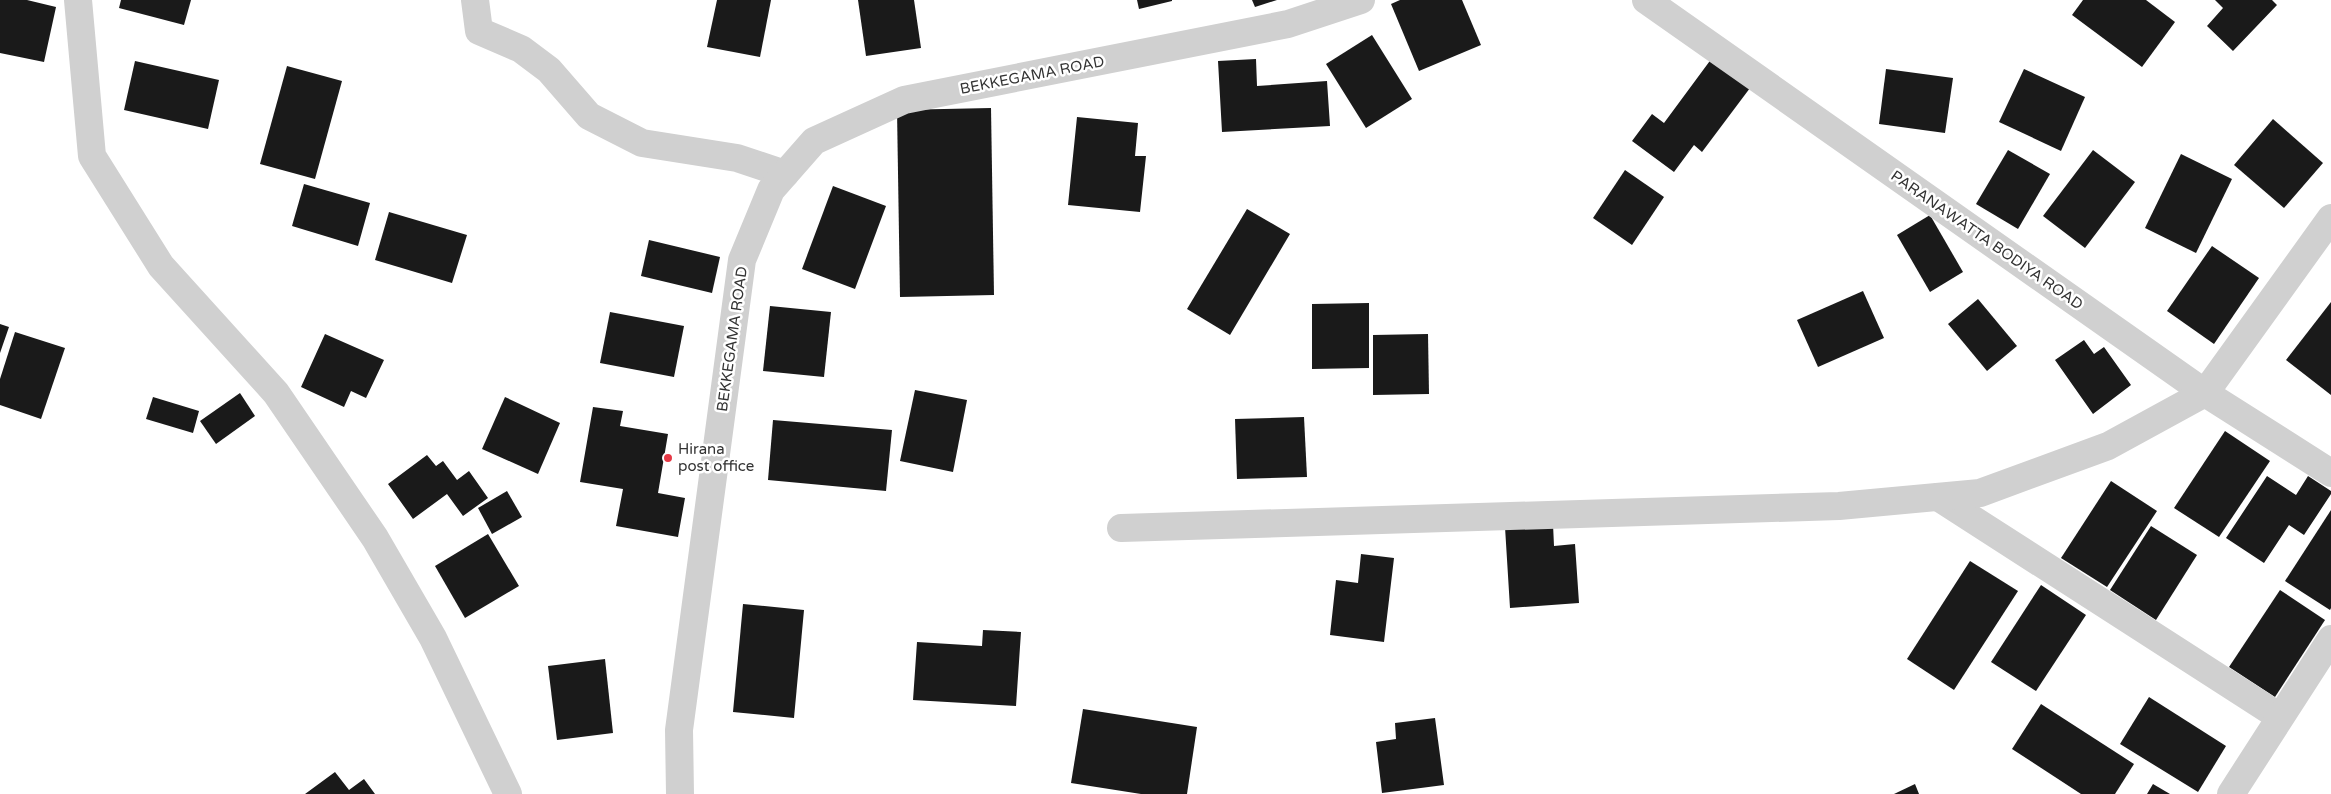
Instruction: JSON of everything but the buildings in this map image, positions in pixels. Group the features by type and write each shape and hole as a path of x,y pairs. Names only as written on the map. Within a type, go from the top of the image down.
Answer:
{"street":[{"path":"78,0 92,156 161,266 276,393 375,538 433,638 508,794"},
{"path":"475,0 479,32 521,48 549,70 589,116 642,144 737,158 785,174"},
{"name":"BEKKEGAMA ROAD","path":"680,794 679,730 742,260 771,190 814,141 904,100 1288,24 1361,0"},
{"name":"PARANAWATTA BODIYA ROAD","path":"1646,0 2205,393 2331,474"},
{"path":"1121,528 1839,506 1980,492 2108,446 2205,393 2331,218"},
{"path":"1938,496 2280,717"},
{"path":"2231,794 2331,639"}],"place":[{"name":"Hirana post office","path":"668,458"}]}
